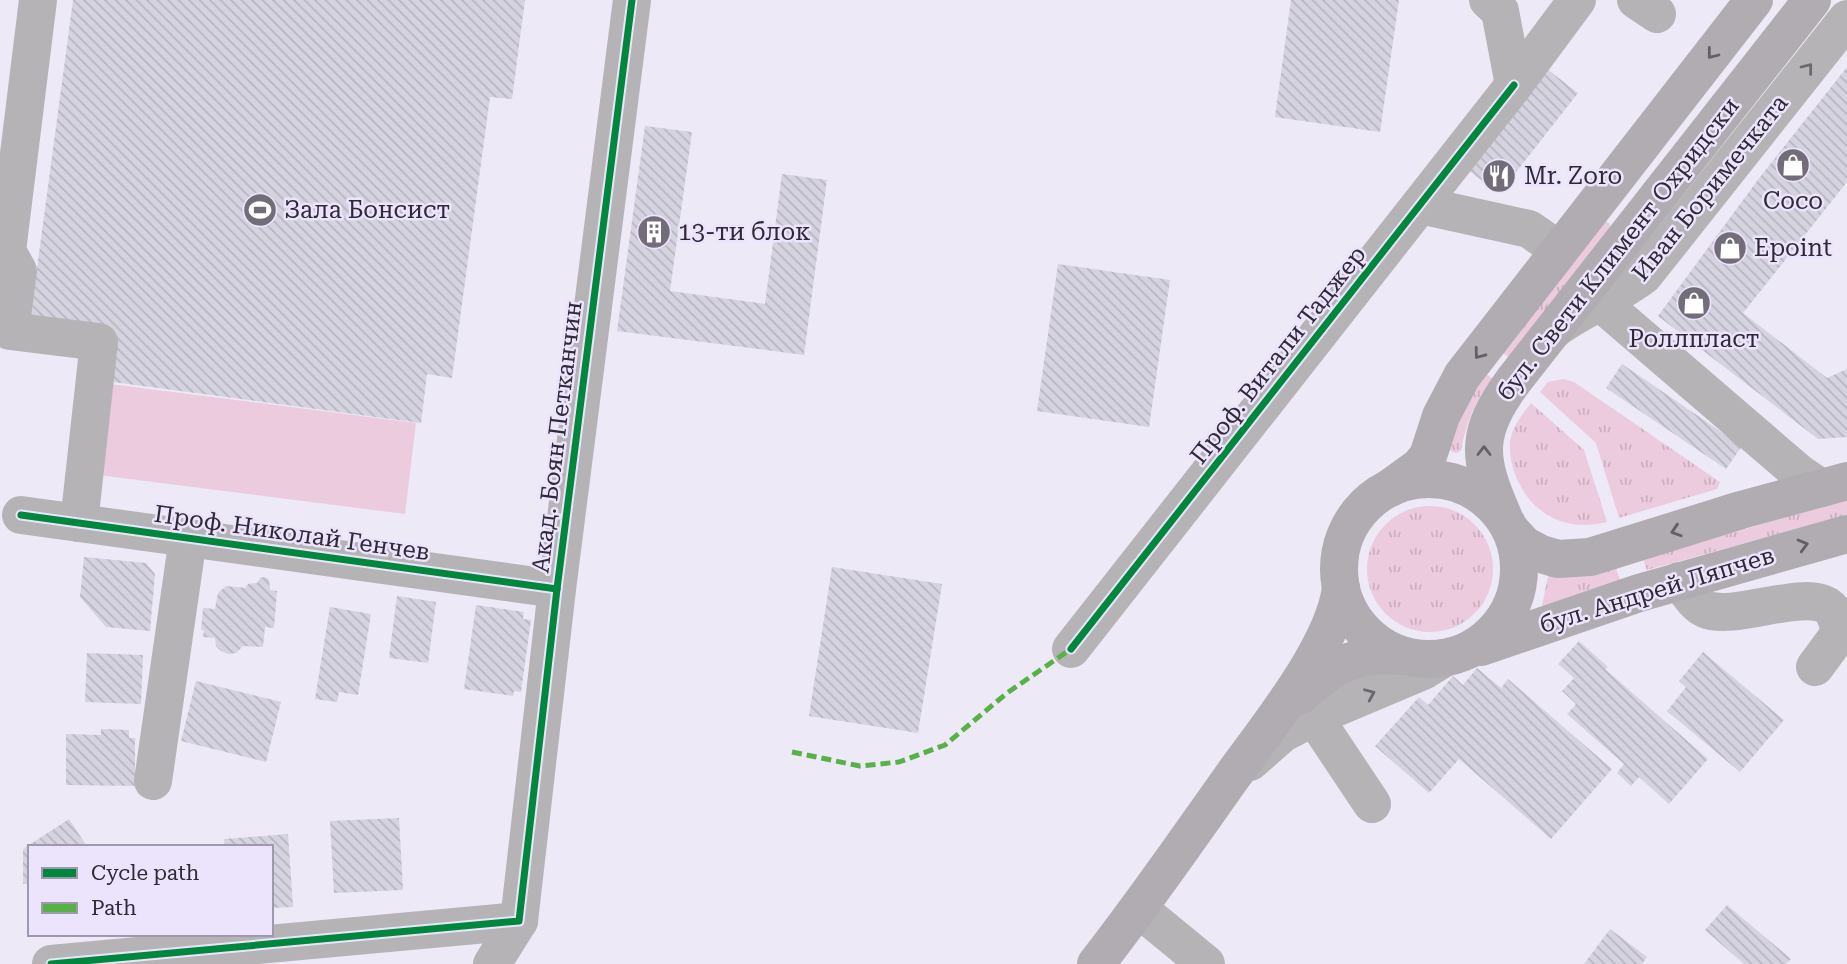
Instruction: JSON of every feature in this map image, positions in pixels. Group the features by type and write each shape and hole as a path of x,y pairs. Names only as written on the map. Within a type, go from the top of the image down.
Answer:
{"main road":[{"name":"бул. Свети Климент Охридски","path":"1390,488 1413,472 1428,456 1441,416 1462,376 1754,0"},
{"name":"бул. Свети Климент Охридски","path":"1508,524 1492,492 1483,460 1488,423 1501,398 1812,0"},
{"path":"1271,724 1320,677 1344,663 1362,656 1380,654 1424,659 1457,654 1489,638 1502,624 1519,587 1521,569 1518,551 1508,524 1480,494 1446,481 1411,482 1390,488 1372,498 1349,525 1341,545 1338,567 1348,610 1359,628 1371,639 1404,656"},
{"name":"бул. Андрей Ляпчев","path":"1508,524 1524,545 1541,554 1558,559 1590,557 1741,510 1834,485"},
{"name":"бул. Андрей Ляпчев","path":"1457,654 1679,581 1847,534"},
{"path":"1096,964 1139,909 1271,724 1333,623 1341,588"}],"street":[{"path":"38,0 4,250 18,271 10,331 99,342 79,523"},
{"name":"Акад. Боян Петканчин","path":"519,920 557,589 632,0"},
{"path":"1488,0 1500,11 1514,85"},
{"name":"Проф. Витали Таджер","path":"1071,649 1514,85 1577,0"},
{"name":"Иван Боримечката","path":"1552,332 1573,316 1626,289 1644,275 1847,19"},
{"path":"1420,205 1529,229 1559,250"},
{"path":"1600,302 1799,472 1834,485"},
{"name":"Проф. Николай Генчев","path":"21,515 557,589"},
{"path":"153,781 188,538"},
{"path":"1679,581 1703,609 1721,612 1803,602 1827,605 1835,614 1840,633 1815,667"},
{"path":"1230,779 1283,733 1457,654"},
{"path":"1314,717 1372,804"},
{"path":"1139,909 1206,964"},
{"path":"51,964 519,920"},
{"path":"492,964 519,920"}],"green space":[{"path":"1604,220 1610,224 1610,228 1510,358 1500,351"},
{"path":"1484,372 1493,379 1472,412 1461,450 1452,452 1450,449 1454,429"},
{"path":"1563,379 1574,382 1720,482 1717,489 1619,518 1596,443 1540,392 1548,382"},
{"path":"110,384 416,423 405,514 98,475"},
{"path":"1531,403 1584,450 1607,522 1593,525 1566,523 1543,512 1524,492 1512,466 1510,442 1515,426"},
{"path":"1847,499 1847,515 1647,570 1643,559"},
{"path":"1430,506 1454,511 1474,525 1488,545 1493,569 1488,593 1474,613 1454,627 1430,632 1406,627 1386,613 1372,593 1367,569 1372,545 1386,525 1406,511"},
{"path":"1616,568 1620,580 1542,605 1551,574"}],"building":[{"name":"Зала Бонсист","path":"73,0 525,0 512,99 490,97 452,378 427,374 421,423 105,381 111,333 30,321"},
{"path":"1291,0 1399,0 1380,132 1275,117"},
{"path":"1847,67 1847,182 1743,313 1827,378 1847,369 1847,437 1818,439 1658,316 1760,177"},
{"path":"1547,69 1578,93 1499,194 1468,170"},
{"name":"13-ти блок","path":"645,126 692,132 670,291 765,304 782,174 827,180 804,355 617,331"},
{"path":"1058,264 1170,280 1149,427 1037,411"},
{"path":"1622,364 1742,446 1726,469 1606,388"},
{"path":"84,557 146,563 155,574 150,631 106,627 80,597"},
{"path":"832,567 942,584 918,733 809,716"},
{"path":"264,577 269,579 270,590 277,591 274,628 265,627 263,647 243,646 236,653 228,654 221,651 216,646 215,638 203,637 203,608 215,609 218,593 226,586 245,588"},
{"path":"397,596 436,602 428,663 389,658"},
{"path":"476,605 524,612 523,619 531,620 521,692 514,691 513,696 464,689"},
{"path":"330,607 371,614 358,695 339,692 337,702 315,699"},
{"path":"1579,641 1608,667 1605,669 1708,759 1669,804 1639,777 1631,786 1617,773 1624,764 1567,714 1576,704 1562,691 1574,678 1558,664"},
{"path":"1703,652 1784,720 1740,772 1667,711 1686,687 1679,681"},
{"path":"87,653 143,655 141,704 85,702"},
{"path":"1477,668 1501,688 1508,679 1612,769 1551,839 1459,759 1429,793 1375,746 1419,697 1428,705 1453,676 1463,685"},
{"path":"196,681 281,702 266,762 181,741"},
{"path":"101,729 129,730 129,738 135,738 135,786 66,785 66,734 101,735"},
{"path":"399,818 403,890 334,893 330,821"},
{"path":"69,819 86,845 29,845"},
{"path":"288,834 293,907 273,908 273,845 225,845 224,839"},
{"path":"28,846 28,884 23,884 23,849"},
{"path":"1727,905 1791,959 1786,964 1744,964 1705,930"},
{"path":"1610,929 1647,957 1642,964 1584,964"}],"marked path":[{"path":"792,752 860,766 899,762 945,745 1007,693 1071,649"}],"cycle path":[{"path":"51,964 519,921 557,589 632,0"},
{"path":"1071,649 1514,85"},
{"path":"21,515 557,589"}],"place":[{"name":"Coco","path":"1793,165"},
{"name":"Mr. Zoro","path":"1499,176"},
{"name":"Зала Бонсист","path":"260,210"},
{"name":"13-ти блок","path":"654,232"},
{"name":"Epoint","path":"1730,248"},
{"name":"Роллпласт","path":"1694,303"}]}
